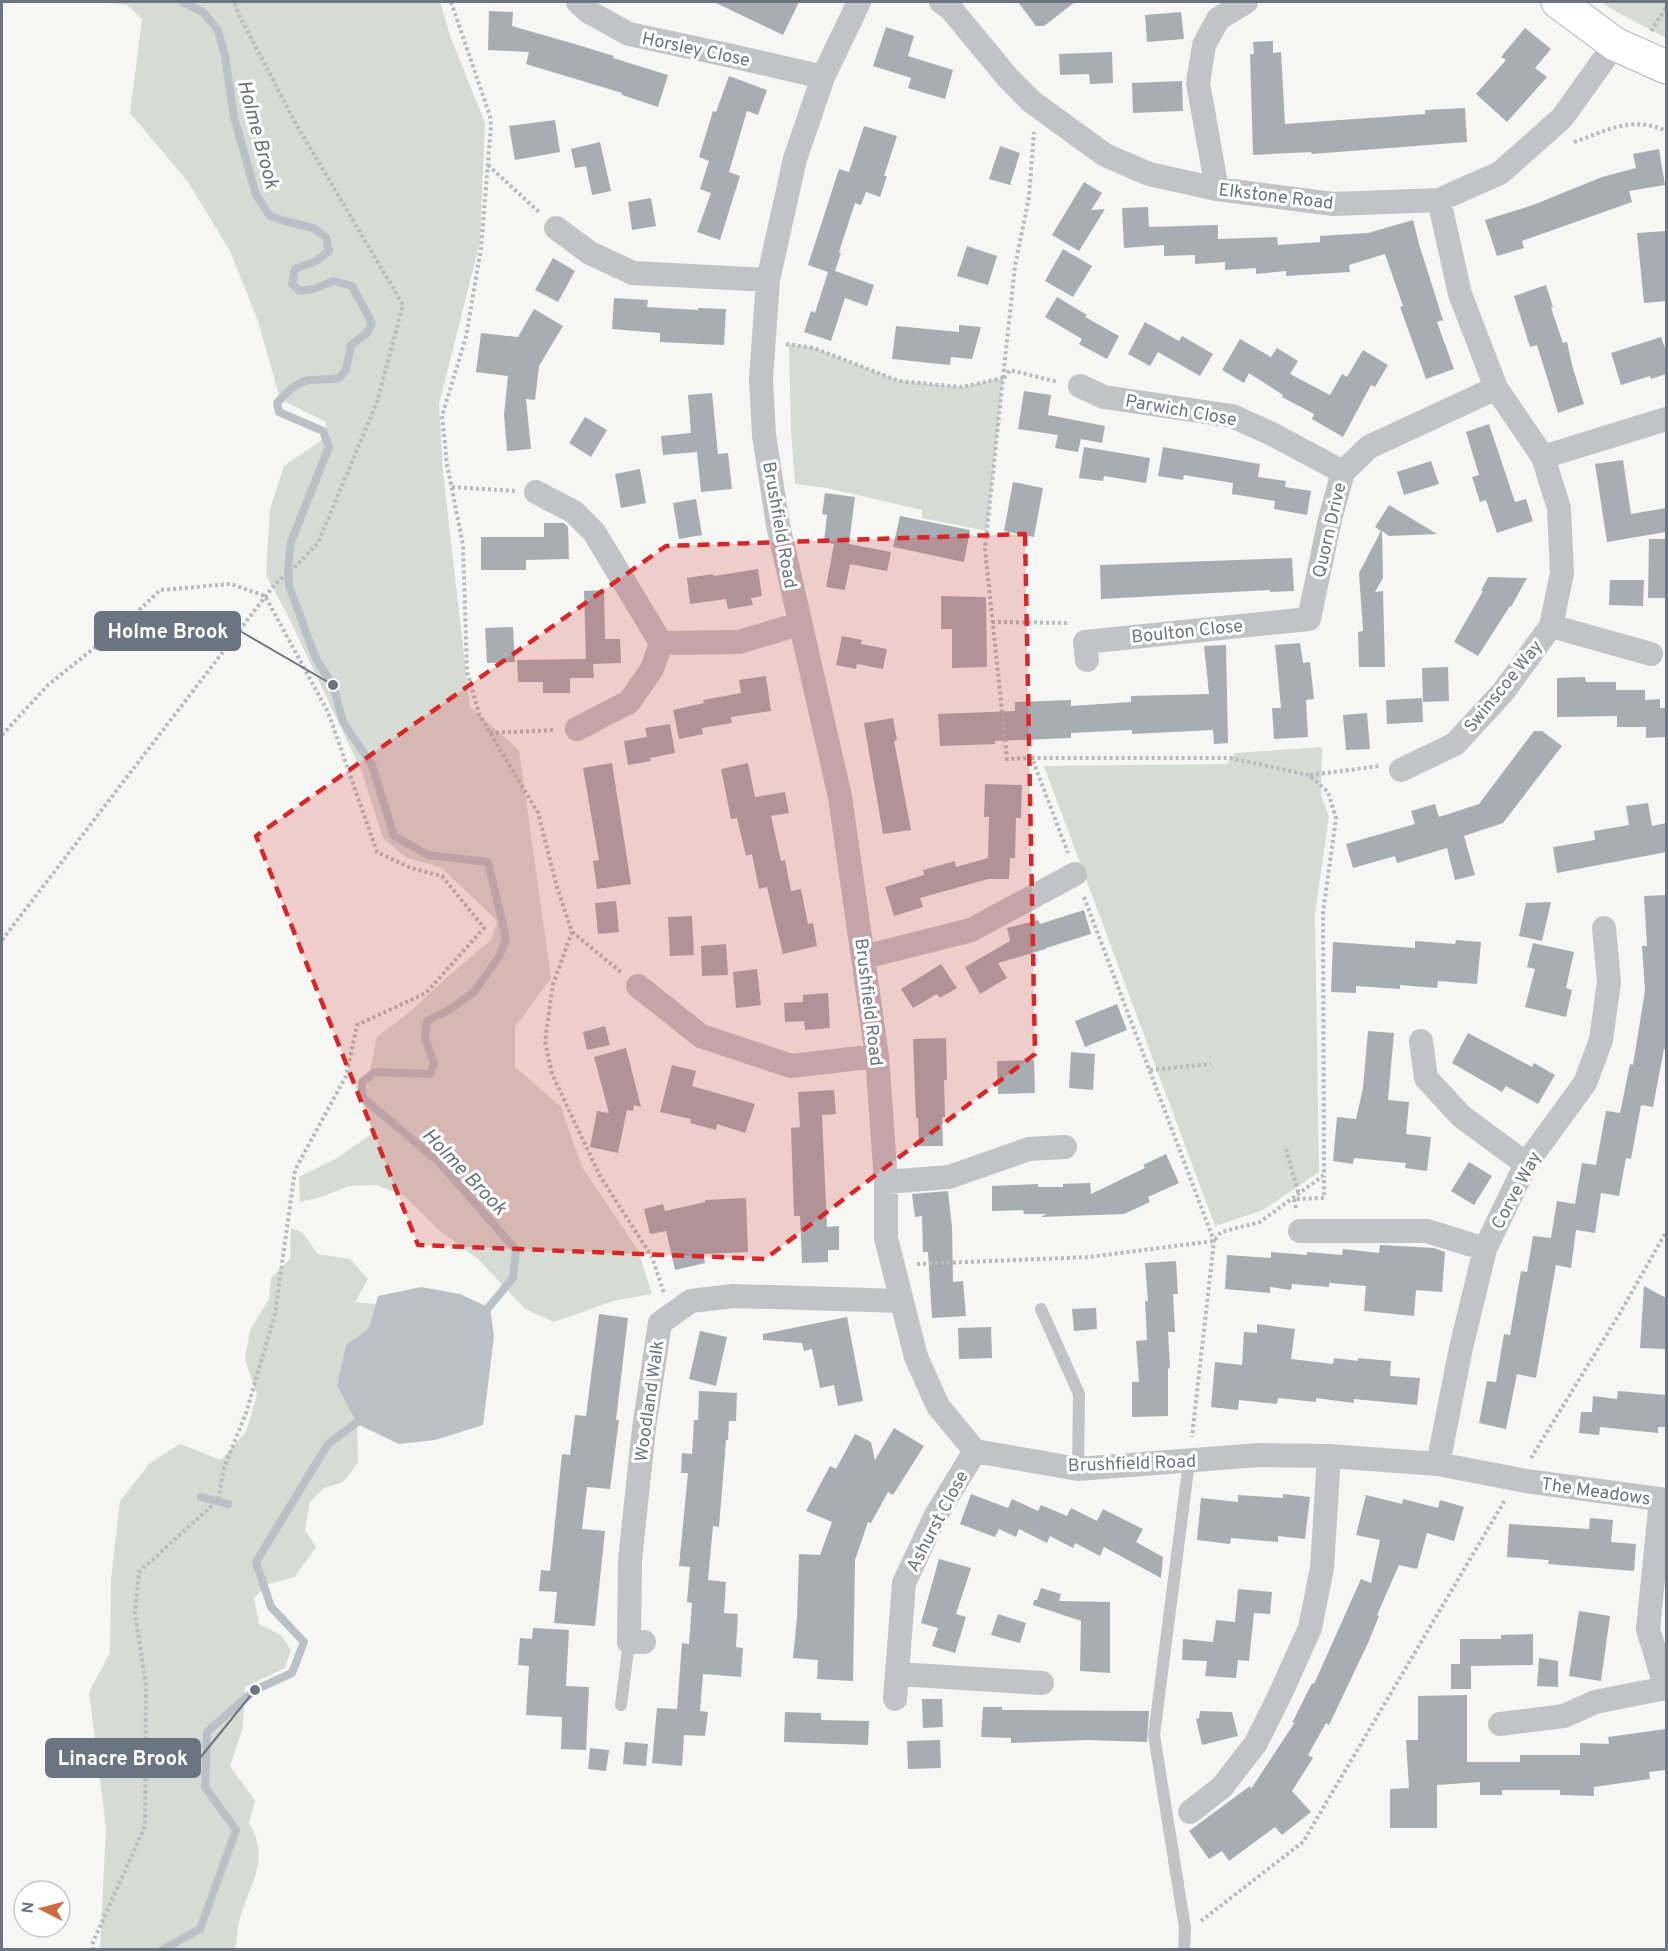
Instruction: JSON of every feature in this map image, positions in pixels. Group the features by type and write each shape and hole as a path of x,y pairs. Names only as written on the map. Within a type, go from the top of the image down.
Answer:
{"street":[{"name":"Horsley Close","path":"578,2 589,12 629,34 822,77"},
{"name":"Brushfield Road","path":"859,2 822,77 795,159 768,280 761,379 764,435 777,525 840,797 877,1056 886,1182 886,1238 916,1357 938,1406 975,1451 1078,1469 1259,1455 1329,1456 1438,1464 1522,1480"},
{"name":"Elkstone Road","path":"941,2 951,9 1008,78 1032,102 1105,155 1149,174 1217,189 1333,204 1440,200 1500,173 1562,118 1615,45"},
{"path":"1217,189 1198,83 1204,45 1218,18 1246,2"},
{"path":"1558,2 1615,45 1666,67"},
{"name":"Swinscoe Way","path":"1401,770 1455,744 1503,692 1551,626 1562,573 1559,508 1544,457 1496,388 1460,294 1440,200"},
{"path":"556,228 590,253 633,273 768,280"},
{"name":"Parwich Close","path":"1080,387 1104,397 1232,416 1272,434 1343,472"},
{"name":"Quorn Drive","path":"1309,619 1330,519 1343,472 1369,447 1496,388"},
{"path":"1544,457 1666,418"},
{"path":"536,492 574,512 594,532 661,643"},
{"name":"Boulton Close","path":"1086,651 1309,619"},
{"path":"661,643 739,642 799,624"},
{"path":"1551,626 1651,654"},
{"path":"577,729 629,702 652,669 661,643"},
{"path":"864,957 971,930 1076,874"},
{"name":"Corve Way","path":"1438,1464 1461,1348 1485,1250 1526,1164 1585,1083 1601,1040 1609,982 1604,928"},
{"path":"638,986 701,1036 791,1066 877,1056"},
{"path":"1421,1041 1426,1078 1461,1116 1526,1164"},
{"path":"886,1182 949,1178 1029,1149 1065,1147"},
{"path":"1300,1231 1426,1231 1485,1250"},
{"name":"Woodland Walk","path":"637,1642 630,1560 644,1428 660,1323 691,1301 733,1296 902,1301"},
{"name":"Ashurst Close","path":"895,1699 904,1583 936,1515 975,1451"},
{"path":"1190,1812 1222,1787 1256,1743 1310,1628 1322,1568 1329,1456"},
{"name":"The Meadows","path":"1522,1480 1664,1500"},
{"path":"1500,1724 1564,1716 1595,1701 1666,1688 1647,1629 1664,1500"},
{"path":"897,1674 1042,1683"}],"lane":[{"path":"1041,1309 1079,1394 1078,1469"},
{"path":"1184,1950 1185,1934 1154,1734 1189,1462"},
{"path":"621,1705 637,1642"}],"path":[{"path":"2,940 275,584 318,543 377,402 403,305 296,124 234,2"},
{"path":"451,2 490,117 491,126 481,248 466,337 442,416 463,545 467,670 479,714 538,813 557,887 572,932 638,986"},
{"path":"1032,102 1034,131 1029,197 1015,266 985,549 1007,759 1230,758 1309,775 1385,765 1401,770"},
{"path":"1565,144 1621,124 1654,125 1666,131"},
{"path":"488,165 556,228"},
{"path":"764,340 814,348 899,381 962,387 1003,378 1010,370 1080,387"},
{"path":"452,487 536,492"},
{"path":"2,735 48,685 129,620 160,590 231,585 266,596 328,711 377,852 411,868 442,876 484,928 426,993 357,1025 346,1076 295,1170 275,1314 246,1413 224,1468 218,1500 139,1572 135,1613 146,1686 145,1826 93,1942 93,1950"},
{"path":"992,622 1078,624 1086,651"},
{"path":"490,733 577,729"},
{"path":"1032,758 1214,1241 1189,1462"},
{"path":"1294,1199 1324,1198 1323,913 1336,818 1328,792 1309,775"},
{"path":"572,932 554,984 545,1041 552,1074 600,1176 652,1257 664,1293 660,1323"},
{"path":"1150,1070 1211,1064"},
{"path":"1286,1149 1299,1195"},
{"path":"892,1265 1089,1257 1214,1241 1221,1232 1260,1222 1324,1175"},
{"path":"1185,1934 1303,1842 1342,1779 1462,1569 1522,1480 1666,1232"}],"highlighted area":[{"path":"1025,534 1035,1054 765,1259 418,1245 256,836 666,546"}],"shaded area":[{"path":"98,2 440,2 451,38 485,123 480,242 439,404 443,472 470,707 519,750 551,978 515,1027 515,1067 561,1107 582,1167 638,1250 652,1294 613,1301 554,1322 525,1309 478,1259 440,1231 405,1196 376,1185 349,1186 300,1202 299,1177 337,1158 373,1133 364,1100 377,1037 412,1010 491,940 497,921 442,868 405,857 383,838 362,772 288,616 266,575 270,509 284,466 326,437 326,422 280,399 258,321 230,251 188,182 130,113 142,19 127,5"},
{"path":"1601,2 1666,2 1666,38 1613,10"},
{"path":"789,344 814,348 899,381 962,387 1003,378 987,531 922,518 922,510 827,488 795,484"},
{"path":"1322,747 1321,794 1329,817 1315,913 1319,1172 1263,1210 1215,1226 1044,766 1227,764 1235,753"},
{"path":"291,1228 303,1233 318,1254 350,1259 368,1279 355,1302 376,1304 369,1328 346,1345 337,1384 357,1424 358,1463 343,1482 324,1488 310,1502 305,1530 316,1547 295,1577 268,1584 254,1598 259,1624 281,1635 291,1650 285,1668 245,1687 243,1727 230,1766 255,1801 249,1823 256,1837 258,1850 256,1873 239,1922 235,1949 100,1949 106,1828 89,1692 110,1653 111,1578 120,1501 150,1463 180,1444 221,1460 246,1432 257,1395 245,1359 250,1330 269,1299 271,1278 290,1259"},
{"path":"421,1287 460,1294 490,1308 494,1336 483,1425 435,1440 399,1444 357,1424 337,1385 346,1345 369,1328 378,1296"}],"building":[{"path":"714,2 799,2 783,35"},
{"path":"1018,2 1075,2 1044,26 1036,26"},
{"path":"489,11 513,12 512,26 614,56 613,58 668,75 658,107 622,95 622,93 526,64 529,52 488,50"},
{"path":"1181,12 1184,39 1147,42 1145,15"},
{"path":"886,27 914,36 908,56 953,70 945,99 908,88 911,78 873,66"},
{"path":"1525,28 1551,49 1535,68 1547,77 1507,122 1476,94 1506,60 1501,57"},
{"path":"1273,41 1273,53 1281,52 1285,124 1425,114 1425,110 1465,108 1467,142 1312,154 1311,152 1253,155 1250,54 1254,54 1253,42"},
{"path":"1112,52 1113,83 1090,84 1089,74 1060,75 1059,54"},
{"path":"729,76 767,90 758,115 747,111 729,172 740,176 720,240 697,232 711,193 700,189 709,161 699,157 713,111 716,112"},
{"path":"1182,81 1183,111 1133,113 1132,83"},
{"path":"555,120 560,152 515,160 509,126"},
{"path":"864,126 897,136 880,197 866,192 861,205 855,203 835,271 874,285 867,306 845,298 831,341 804,332 811,311 815,313 828,272 808,265 839,169 849,172"},
{"path":"600,142 611,191 592,195 586,166 575,168 571,149"},
{"path":"1000,146 1020,153 1010,185 989,179"},
{"path":"1659,149 1665,185 1629,191 1632,202 1522,241 1524,248 1497,256 1485,220 1533,205 1602,177 1636,168 1633,154"},
{"path":"1084,182 1102,193 1091,210 1105,209 1079,251 1052,235"},
{"path":"651,198 656,226 632,230 628,202"},
{"path":"1148,207 1149,227 1218,225 1218,239 1277,237 1278,245 1320,242 1320,236 1368,233 1413,220 1443,320 1437,322 1454,369 1426,379 1400,307 1403,306 1385,254 1349,265 1350,272 1286,276 1286,271 1256,274 1256,268 1225,270 1225,262 1195,264 1195,255 1164,256 1164,245 1124,248 1122,208"},
{"path":"1666,231 1666,301 1644,303 1637,233"},
{"path":"967,246 997,256 988,285 957,276"},
{"path":"1063,249 1092,266 1073,297 1045,281"},
{"path":"553,258 575,271 558,302 535,290"},
{"path":"1546,285 1563,343 1567,342 1584,404 1558,413 1537,345 1530,347 1514,296"},
{"path":"1057,297 1087,315 1085,317 1119,336 1107,359 1079,344 1082,339 1045,317"},
{"path":"614,298 648,300 647,307 726,309 724,345 660,342 660,333 612,329"},
{"path":"534,309 563,326 539,366 535,400 526,399 531,449 507,451 504,415 508,376 476,372 481,333 518,337"},
{"path":"1145,322 1179,341 1182,336 1213,354 1200,376 1158,352 1150,366 1128,354"},
{"path":"959,325 981,327 972,359 951,357 950,365 892,359 896,326 959,332"},
{"path":"1661,337 1666,351 1666,374 1651,379 1650,376 1621,385 1611,353"},
{"path":"1240,339 1271,357 1277,348 1298,361 1290,374 1330,395 1342,374 1347,377 1363,350 1388,365 1375,387 1371,385 1343,437 1312,419 1314,414 1282,397 1283,395 1249,373 1244,383 1222,370"},
{"path":"1024,391 1051,395 1048,415 1105,426 1102,443 1081,439 1078,452 1055,448 1058,435 1018,429"},
{"path":"712,393 718,454 728,453 732,489 701,492 697,452 663,455 661,436 691,433 688,395"},
{"path":"585,417 607,430 591,457 569,443"},
{"path":"1489,424 1515,502 1526,499 1533,521 1497,533 1486,500 1480,502 1472,477 1479,475 1466,432"},
{"path":"1084,447 1150,458 1146,483 1104,476 1103,481 1079,478"},
{"path":"1163,447 1260,464 1258,477 1286,481 1285,487 1311,491 1307,515 1274,509 1275,501 1232,494 1233,483 1184,475 1183,480 1158,476"},
{"path":"1623,460 1631,514 1666,508 1666,532 1607,542 1595,464"},
{"path":"1431,461 1439,484 1404,495 1397,472"},
{"path":"640,469 646,503 621,508 615,474"},
{"path":"1013,482 1043,488 1034,537 1004,531"},
{"path":"825,493 855,497 849,544 891,552 887,571 850,564 845,590 826,587 834,544 824,542 827,515 822,514"},
{"path":"696,499 702,535 679,539 673,503"},
{"path":"1389,505 1437,534 1389,536 1382,531 1383,578 1375,592 1383,591 1385,667 1359,667 1358,632 1363,631 1359,573 1381,531 1375,527"},
{"path":"900,516 970,530 964,562 893,547"},
{"path":"544,523 564,523 568,527 569,559 526,560 526,570 481,570 481,537 544,537"},
{"path":"1649,539 1666,539 1666,598 1648,598"},
{"path":"1292,558 1294,591 1270,592 1270,590 1101,599 1100,565"},
{"path":"758,569 762,596 751,598 753,605 728,609 726,599 690,604 687,578"},
{"path":"1488,577 1527,578 1511,607 1478,656 1454,642 1483,591 1481,591"},
{"path":"1610,580 1644,580 1643,606 1609,605"},
{"path":"604,590 605,639 620,639 621,663 593,664 594,678 570,678 570,693 543,693 543,682 518,682 517,660 586,659 584,591"},
{"path":"941,596 986,597 987,667 952,668 952,629 941,629"},
{"path":"513,627 515,662 487,663 485,628"},
{"path":"842,636 862,640 861,644 887,649 883,669 857,664 856,669 836,665"},
{"path":"1300,643 1303,663 1310,662 1314,699 1306,700 1308,737 1274,739 1272,708 1281,708 1275,645"},
{"path":"1226,645 1228,743 1214,744 1213,730 1132,734 1132,730 1071,733 1071,738 940,746 938,714 1015,711 1015,702 1071,700 1071,706 1131,702 1131,696 1209,694 1204,646"},
{"path":"1448,667 1449,701 1423,702 1422,668"},
{"path":"766,676 771,711 731,717 732,723 702,728 703,734 679,739 673,710 704,703 703,700 741,693 739,680"},
{"path":"1585,677 1586,682 1616,682 1616,690 1645,690 1645,700 1660,699 1660,708 1666,708 1666,737 1646,738 1646,727 1617,727 1617,716 1557,717 1557,678"},
{"path":"1422,698 1423,722 1387,724 1386,700"},
{"path":"1367,713 1370,749 1346,750 1343,715"},
{"path":"893,718 897,740 894,741 911,830 883,834 864,723"},
{"path":"670,724 675,753 650,758 651,761 628,765 624,741 647,737 645,728"},
{"path":"1534,731 1542,731 1562,746 1503,823 1464,836 1475,875 1455,880 1447,848 1397,863 1395,856 1353,868 1346,844 1415,824 1411,811 1435,804 1439,817 1479,804"},
{"path":"612,763 631,884 597,889 593,861 599,860 583,768"},
{"path":"748,763 755,797 785,792 789,813 771,816 781,861 785,860 791,891 801,889 808,924 813,923 817,946 783,954 767,887 759,889 752,854 746,856 737,818 731,819 721,769"},
{"path":"985,784 1022,785 1021,818 1016,818 1015,858 1010,858 1009,879 988,879 920,898 923,907 894,916 885,887 924,875 923,870 955,861 956,867 988,858 989,817 984,817"},
{"path":"1648,803 1652,826 1666,823 1666,852 1557,873 1553,847 1595,840 1594,831 1629,825 1626,806"},
{"path":"1666,895 1666,1049 1664,1049 1653,1107 1641,1105 1631,1159 1626,1158 1619,1196 1601,1193 1595,1233 1576,1230 1571,1268 1556,1265 1536,1378 1517,1374 1506,1429 1479,1423 1487,1381 1496,1382 1504,1334 1510,1335 1521,1271 1527,1272 1533,1236 1551,1238 1557,1201 1575,1204 1582,1163 1596,1165 1606,1111 1620,1113 1630,1064 1633,1065 1645,991 1642,946 1647,946 1644,896"},
{"path":"616,901 619,932 598,934 595,903"},
{"path":"1551,902 1542,941 1519,936 1526,903"},
{"path":"1084,910 1091,934 998,963 1007,978 980,994 965,967 1010,941 1007,928 1038,920 1040,924"},
{"path":"692,916 694,955 670,956 668,917"},
{"path":"1456,940 1481,942 1477,984 1438,981 1437,988 1400,985 1400,989 1356,986 1356,993 1331,992 1333,942 1415,948 1415,941 1455,944"},
{"path":"1533,943 1574,952 1566,988 1572,990 1566,1017 1525,1007 1535,969 1527,967"},
{"path":"726,944 728,975 702,976 701,946"},
{"path":"941,964 957,988 940,998 937,994 913,1008 901,989"},
{"path":"757,969 761,1005 736,1008 733,972"},
{"path":"828,993 830,1028 805,1030 804,1021 785,1022 784,1003 803,1002 803,995"},
{"path":"1117,1004 1127,1030 1085,1047 1075,1021"},
{"path":"605,1026 610,1045 587,1050 583,1032"},
{"path":"1368,1031 1394,1033 1388,1100 1409,1102 1406,1134 1431,1137 1427,1171 1405,1168 1406,1163 1354,1158 1353,1164 1333,1161 1337,1117 1356,1119 1363,1088"},
{"path":"1468,1033 1532,1067 1534,1063 1555,1075 1538,1104 1506,1086 1502,1092 1452,1063"},
{"path":"946,1038 947,1080 944,1080 943,1146 919,1146 913,1039"},
{"path":"626,1048 641,1107 634,1105 633,1111 627,1110 618,1153 590,1147 597,1111 609,1113 594,1057"},
{"path":"1071,1052 1095,1054 1093,1090 1069,1088"},
{"path":"1034,1060 1035,1093 998,1094 997,1061"},
{"path":"672,1065 696,1071 692,1086 755,1104 745,1133 717,1124 716,1130 690,1123 691,1119 660,1112"},
{"path":"834,1090 836,1114 822,1115 827,1227 839,1226 839,1250 828,1250 828,1262 802,1263 800,1216 794,1216 791,1128 800,1127 798,1092"},
{"path":"1166,1154 1179,1183 1148,1197 1150,1202 1124,1214 1040,1217 1047,1214 1024,1214 1023,1210 992,1211 992,1186 1038,1184 1038,1187 1063,1187 1063,1184 1090,1183 1091,1194 1145,1168 1143,1165"},
{"path":"1469,1162 1492,1176 1474,1205 1451,1191"},
{"path":"948,1191 952,1227 953,1282 963,1281 966,1316 932,1318 928,1252 923,1252 922,1216 915,1217 912,1194"},
{"path":"746,1198 748,1252 703,1254 705,1263 675,1270 666,1231 650,1234 644,1209 663,1204 665,1211 705,1202 705,1200"},
{"path":"1380,1245 1434,1248 1445,1252 1442,1292 1416,1290 1414,1316 1364,1311 1366,1286 1329,1283 1329,1287 1292,1284 1291,1290 1270,1287 1270,1293 1225,1289 1227,1255 1271,1258 1271,1252 1307,1255 1307,1252 1342,1255 1343,1249 1379,1253"},
{"path":"1176,1261 1178,1294 1173,1294 1175,1332 1168,1332 1170,1368 1168,1369 1168,1416 1132,1417 1132,1382 1139,1382 1136,1341 1147,1340 1145,1301 1148,1301 1145,1263"},
{"path":"1644,1286 1666,1298 1666,1349 1640,1348"},
{"path":"1096,1308 1097,1329 1074,1331 1072,1309"},
{"path":"599,1314 628,1318 610,1489 587,1487 582,1529 605,1531 595,1626 554,1623 557,1592 539,1591 541,1570 550,1571 562,1454 570,1455 575,1415 586,1416"},
{"path":"847,1317 863,1401 838,1406 834,1385 820,1388 812,1349 804,1351 802,1343 763,1340 763,1334"},
{"path":"1257,1324 1295,1329 1291,1359 1333,1364 1334,1358 1391,1361 1390,1376 1420,1378 1417,1405 1354,1399 1354,1403 1316,1398 1316,1402 1278,1398 1277,1404 1239,1400 1238,1410 1211,1407 1215,1362 1242,1365 1244,1332 1257,1333"},
{"path":"991,1327 992,1358 959,1359 958,1328"},
{"path":"700,1331 727,1337 716,1386 689,1379"},
{"path":"699,1391 737,1393 736,1421 729,1421 728,1440 726,1440 719,1527 713,1526 708,1580 726,1582 724,1613 738,1614 736,1647 743,1648 741,1677 703,1674 700,1711 708,1712 705,1736 684,1735 682,1766 652,1763 657,1708 677,1709 682,1643 689,1644 692,1603 687,1602 690,1567 679,1566 688,1473 681,1473 682,1453 692,1454 694,1420 698,1420"},
{"path":"1618,1391 1666,1395 1666,1427 1658,1427 1658,1433 1600,1427 1599,1435 1579,1433 1581,1412 1592,1412 1593,1396 1617,1399"},
{"path":"894,1428 924,1446 893,1495 888,1492 871,1523 868,1522 855,1560 853,1681 817,1679 818,1660 793,1658 799,1554 820,1555 832,1522 806,1511 830,1466 836,1469 855,1434 871,1442 875,1460"},
{"path":"971,1494 1008,1508 1012,1499 1038,1511 1041,1505 1067,1516 1071,1508 1097,1521 1103,1509 1143,1529 1136,1542 1163,1557 1161,1578 1104,1547 1100,1556 1075,1543 1073,1548 1050,1536 1047,1543 1019,1529 1016,1537 999,1529 995,1537 960,1524"},
{"path":"1283,1494 1310,1497 1305,1539 1278,1536 1278,1542 1231,1538 1230,1544 1197,1540 1201,1498 1238,1502 1238,1495 1283,1498"},
{"path":"1366,1495 1402,1504 1403,1499 1438,1508 1440,1500 1464,1507 1454,1541 1427,1533 1417,1569 1399,1565 1377,1615 1379,1616 1368,1643 1329,1725 1326,1723 1308,1755 1313,1758 1292,1791 1311,1812 1282,1835 1275,1827 1229,1861 1222,1851 1209,1859 1189,1831 1250,1786 1251,1789 1295,1722 1292,1723 1312,1683 1314,1684 1361,1579 1371,1583 1380,1540 1356,1535"},
{"path":"1590,1518 1613,1520 1611,1542 1636,1544 1634,1571 1548,1564 1549,1560 1507,1557 1509,1524 1589,1529"},
{"path":"939,1559 971,1568 956,1614 966,1617 955,1653 932,1646 938,1628 921,1623"},
{"path":"1041,1588 1061,1594 1059,1601 1110,1602 1110,1673 1080,1671 1081,1621 1033,1605"},
{"path":"1238,1589 1272,1592 1270,1614 1254,1613 1249,1661 1238,1660 1236,1678 1205,1676 1207,1661 1182,1660 1183,1639 1213,1642 1216,1620 1235,1622"},
{"path":"1579,1611 1610,1616 1601,1681 1569,1676"},
{"path":"998,1614 1026,1623 1020,1643 991,1635"},
{"path":"533,1628 569,1630 566,1686 589,1687 586,1750 561,1749 562,1717 526,1715 529,1666 518,1665 520,1638 532,1639"},
{"path":"1533,1634 1533,1665 1471,1666 1471,1689 1451,1689 1451,1664 1460,1664 1460,1639 1501,1639 1501,1635"},
{"path":"1539,1658 1558,1661 1558,1687 1537,1686"},
{"path":"1467,1695 1467,1762 1520,1762 1520,1755 1580,1755 1580,1743 1609,1744 1608,1737 1666,1729 1666,1770 1649,1772 1650,1779 1594,1787 1594,1796 1560,1795 1560,1790 1502,1790 1502,1795 1480,1795 1480,1782 1437,1785 1437,1828 1390,1828 1390,1789 1409,1788 1406,1740 1418,1740 1418,1696"},
{"path":"922,1699 942,1699 943,1727 923,1728"},
{"path":"983,1707 1002,1707 1002,1710 1149,1711 1147,1742 1088,1740 1011,1743 1011,1738 981,1737"},
{"path":"1200,1711 1232,1712 1238,1736 1202,1745 1196,1719 1199,1718"},
{"path":"785,1712 821,1713 821,1720 869,1721 868,1745 784,1742"},
{"path":"940,1740 941,1768 908,1769 907,1741"},
{"path":"625,1742 648,1744 646,1766 623,1764"},
{"path":"590,1748 609,1750 606,1771 588,1769"}],"waterway":[{"name":"Holme Brook","path":"182,2 203,12 218,30 225,56 234,117 256,195 270,216 313,228 326,237 329,251 316,261 295,269 292,284 300,291 334,281 352,286 372,323 367,333 351,345 346,370 339,378 304,381 291,389 277,403 279,412 323,431 329,447 291,542 288,568 289,586 316,659 333,685 343,722 372,765 394,836 428,855 488,862 506,938 500,955 474,992 449,1010 427,1021 425,1038 434,1063 430,1074 375,1072 362,1082 362,1097 440,1163 516,1250 513,1278 483,1314"},
{"path":"162,1950 200,1929 236,1830 205,1787 207,1732 255,1690 292,1673 304,1642 271,1607 256,1562 328,1444 363,1418"},
{"path":"201,1497 228,1504"}],"place":[{"name":"Holme Brook","path":"333,685"},
{"name":"Linacre Brook","path":"255,1690"}]}
